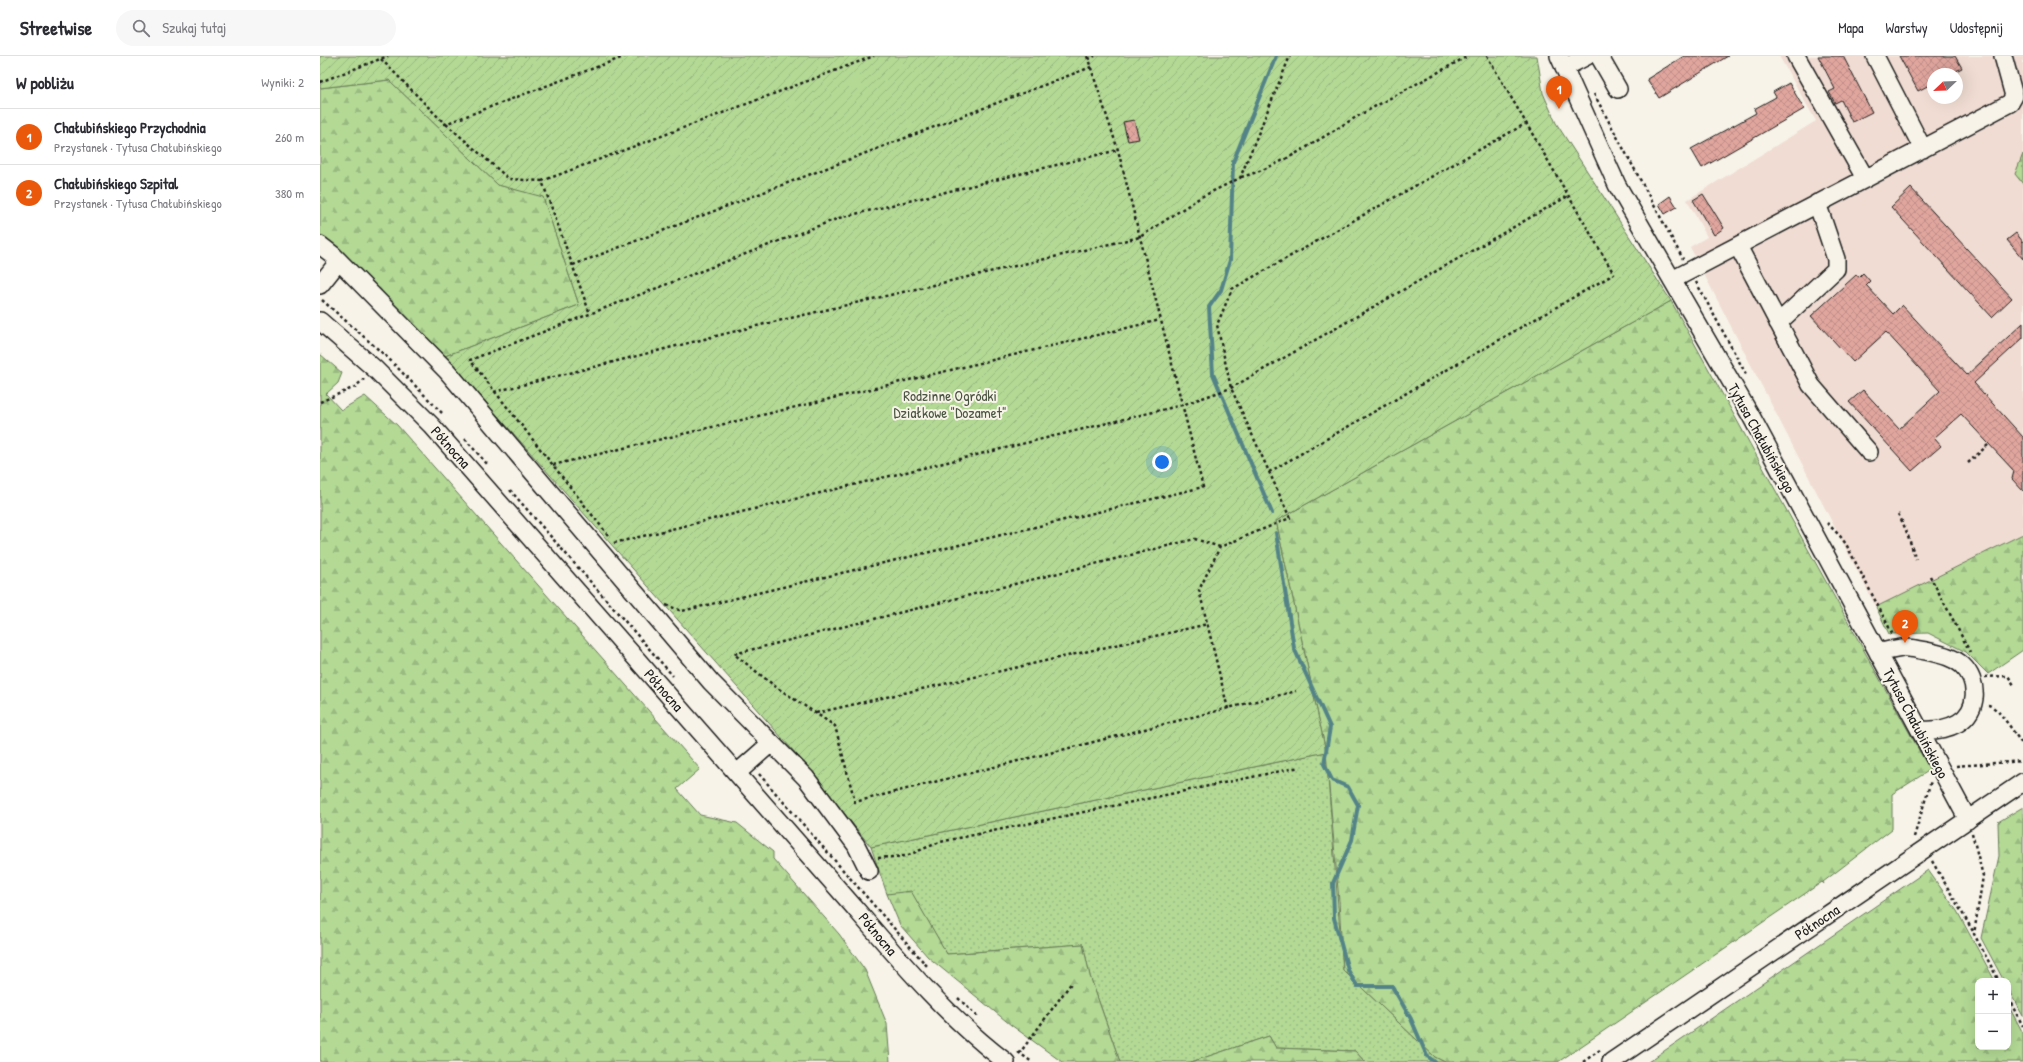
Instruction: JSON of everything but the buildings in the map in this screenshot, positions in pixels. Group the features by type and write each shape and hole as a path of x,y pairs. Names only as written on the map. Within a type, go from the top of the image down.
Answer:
{"street":[{"path":"1561,62 1587,56"},
{"path":"1599,56 1618,89"},
{"path":"1796,56 1865,178"},
{"path":"1875,56 1923,149"},
{"path":"1672,280 2010,103 2014,96 2003,56"},
{"name":"Tytusa Chałubińskiego","path":"1561,62 1617,185 1751,416 1968,820"},
{"path":"1778,323 1836,269 1836,259 1817,203"},
{"path":"320,245 339,261 446,371 711,682 806,778 856,845 865,864"},
{"path":"1738,246 1760,277 1778,323 1811,385 1869,452"},
{"path":"320,285 339,261"},
{"name":"Północna","path":"320,321 375,368 404,396 447,443 916,980 985,1046 1011,1060"},
{"path":"1878,653 1903,647 1948,656 1962,665 1971,677 1976,694 1966,716 1958,723 1939,730 1920,730"},
{"path":"736,773 771,743"},
{"name":"Północna","path":"1607,1055 1968,820 2023,782"}],"path":[{"path":"320,82 388,56"},
{"path":"445,124 626,56"},
{"path":"381,59 445,124 509,179 542,181 874,56"},
{"path":"663,604 682,611 1203,487 1118,150 1088,57 1095,56"},
{"path":"1239,178 1290,56"},
{"path":"494,392 752,326 1140,237 1179,209 1221,186 1239,178 1261,172 1280,162 1354,118 1468,56"},
{"path":"1269,472 1614,274 1488,56"},
{"path":"572,265 1091,67"},
{"path":"1296,692 855,802 835,726 776,687 734,654 1195,539 1220,547 1290,518 1231,388 1217,325 1232,289 1526,124"},
{"path":"619,549 470,360 839,218 1118,150"},
{"path":"542,181 590,314"},
{"path":"614,543 1182,405 1213,395 1231,388 1568,196"},
{"path":"552,465 1160,320"},
{"path":"320,402 355,387 375,368"},
{"path":"1968,463 1989,444"},
{"path":"1898,514 1907,530 1908,539 1916,559"},
{"path":"1220,547 1200,590 1228,709"},
{"path":"1930,576 1971,654"},
{"path":"816,713 1208,624"},
{"path":"1982,672 1985,677 2008,676 2014,685"},
{"path":"1987,710 1989,704 1997,710 2023,745"},
{"path":"1909,841 1915,836 1931,780 1954,766 2023,761"},
{"path":"865,864 885,858 906,856 940,842 1300,767"},
{"path":"1968,820 1983,876 1974,934"},
{"path":"1947,885 1997,978"},
{"path":"1011,1060 1072,982"},
{"path":"2011,1004 2023,1026"},
{"path":"1583,1062 1607,1055"}],"shaded area":[{"path":"1779,56 2023,56 2023,534 1876,607 1690,247 1707,237 1687,200 1816,121"}],"green space":[{"name":"Rodzinne Ogródki Działkowe \"Dozamet\"","path":"320,56 1537,56 1543,93 1556,123 1671,301 1276,521 1326,752 871,847 805,764 445,356 579,305 543,197 498,185 389,80 320,88"},
{"path":"389,80 498,185 543,196 579,305 445,356 320,235 320,88"},
{"path":"2023,154 2023,184 2015,174"},
{"path":"1671,301 1930,770 1892,794 1892,829 1823,882 1824,884 1822,882 1558,1062 1445,1062 1435,1057 1343,970 1339,901 1326,752 1276,521"},
{"path":"320,354 342,373 338,383 326,394 341,410 365,396 397,425 700,769 677,789 700,815 737,823 773,852 773,859 839,934 865,970 887,1024 890,1062 320,1062"},
{"path":"2023,534 2023,650 1988,674 1966,652 1928,633 1889,634 1876,607"},
{"path":"1326,752 1343,970 1435,1057 1445,1062 1365,1062 1355,1051 1276,1048 1269,1036 1191,1062 1120,1062 1090,976 1083,944 947,954 911,892 887,894 871,847"},
{"path":"2023,807 2023,1016 2011,994 2011,978 2002,978 1981,938 1999,856 1998,822"},
{"path":"1928,870 1957,911 1993,978 1975,978 1975,1050 2011,1050 2011,1011 2023,1033 2023,1062 1648,1062"},
{"path":"911,891 947,954 1083,944 1090,976 1120,1062 1062,1062 1011,1025 928,957 900,925 887,894"},
{"path":"1269,1036 1276,1048 1355,1051 1365,1062 1191,1062"}],"waterway":[{"path":"1272,513 1213,374 1209,307 1221,290 1230,260 1233,162 1276,56"},
{"path":"1276,533 1294,648 1330,727 1324,764 1332,780 1348,787 1358,805 1352,840 1333,883 1334,918 1348,970 1357,986 1392,986 1411,1019 1427,1056 1435,1062"}],"place":[{"name":"Chałubińskiego Przychodnia","path":"1559,109"},
{"name":"Chałubińskiego Szpital","path":"1905,643"}]}
